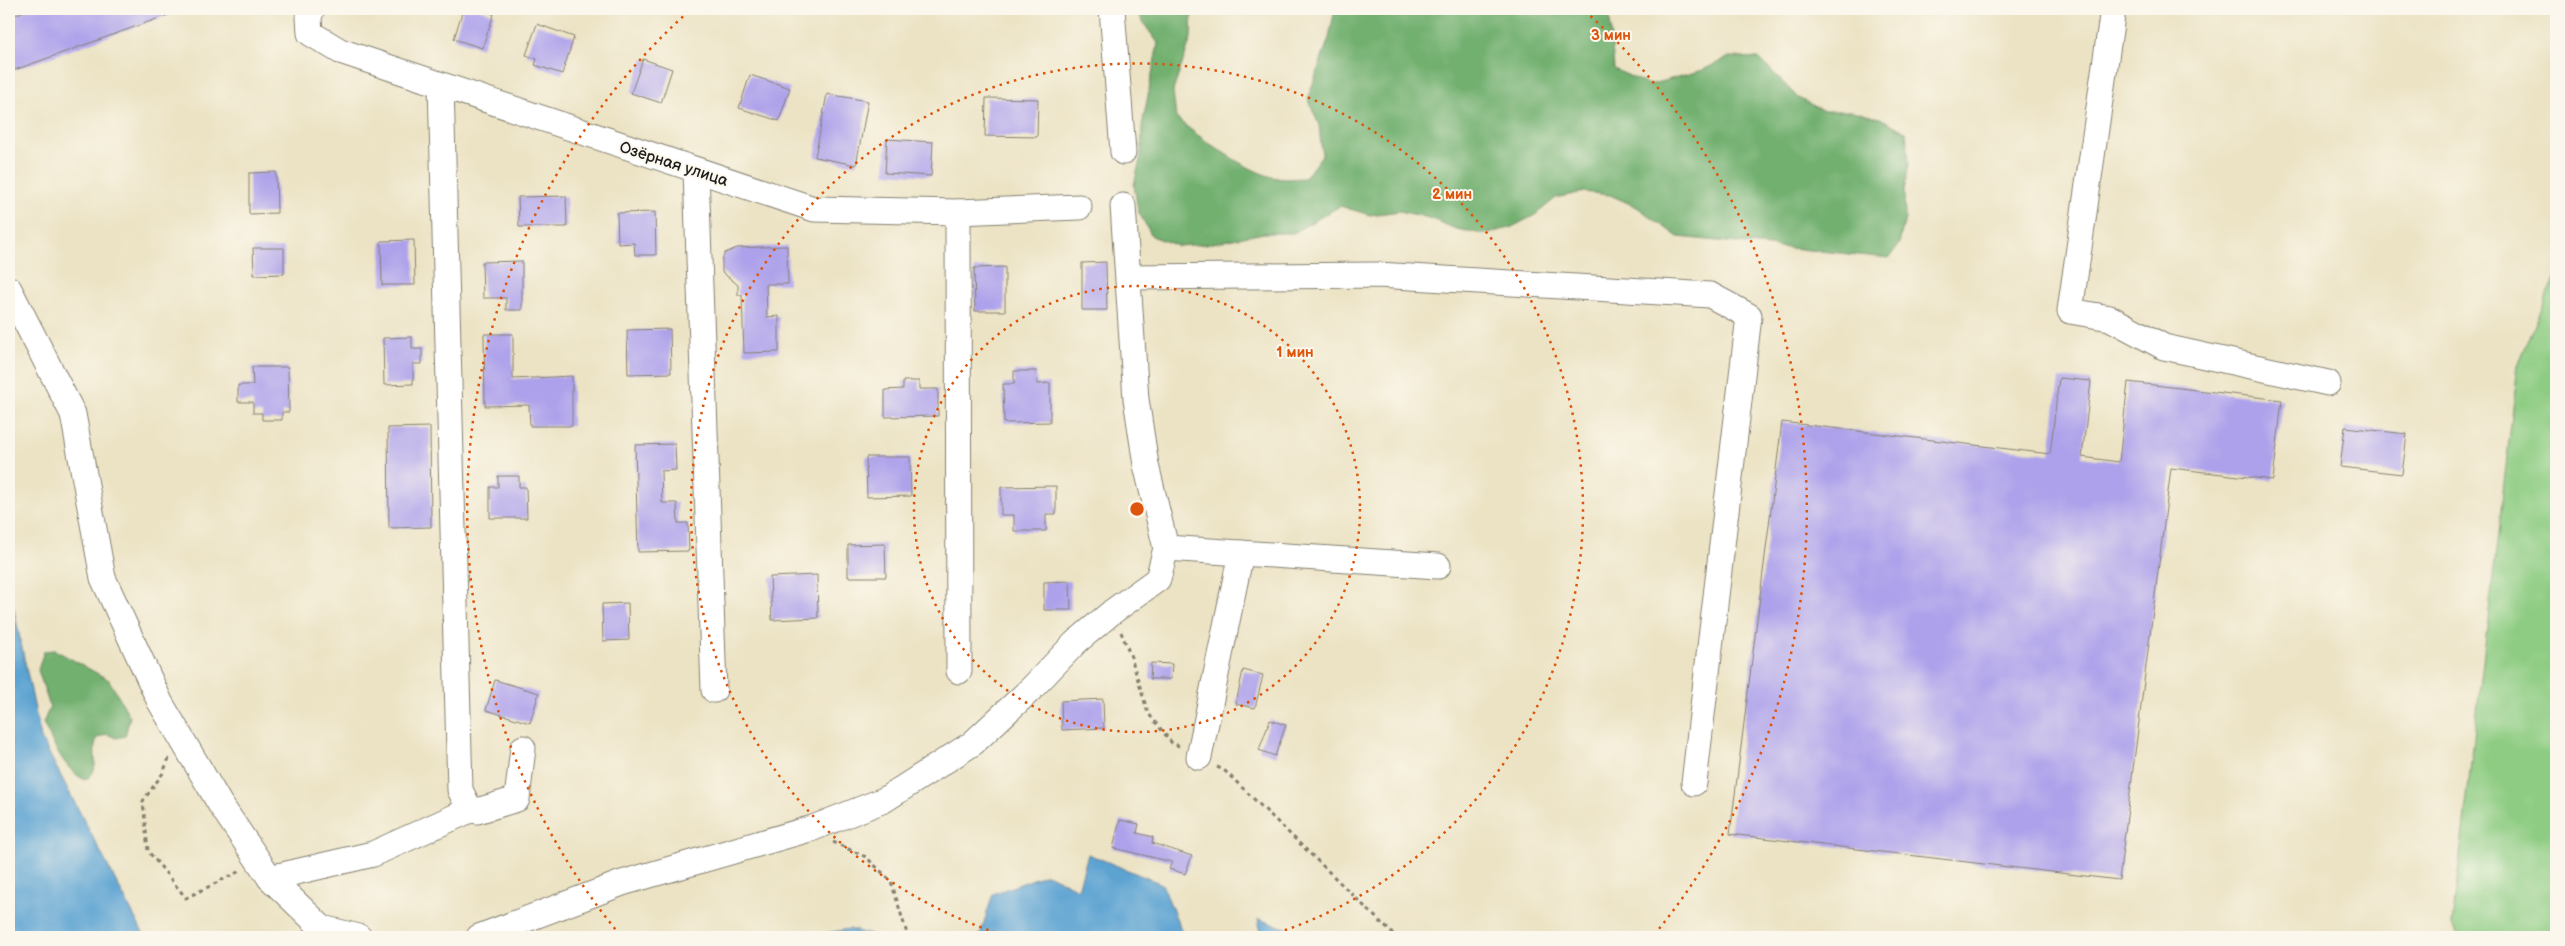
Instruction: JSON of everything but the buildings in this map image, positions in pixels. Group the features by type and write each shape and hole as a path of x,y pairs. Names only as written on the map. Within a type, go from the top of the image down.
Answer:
{"street":[{"name":"Озёрная улица","path":"312,9 309,17 310,33 322,42 340,51 814,209 958,212 1079,207"},
{"path":"1112,9 1123,152"},
{"path":"2113,9 2070,311 2110,318 2164,347 2328,384"},
{"path":"441,85 460,790 470,810"},
{"path":"696,171 714,690"},
{"path":"479,937 622,883 824,824 884,800 973,743 1031,689 1074,642 1158,579 1166,548 1146,465 1136,399 1123,206"},
{"path":"958,212 959,670"},
{"path":"1129,276 1378,275 1700,294 1710,295 1749,316 1694,782"},
{"path":"9,289 73,414 103,578 160,702 220,804 265,870 322,928 359,937"},
{"path":"1166,548 1438,566"},
{"path":"1199,757 1241,553"},
{"path":"265,870 373,854 470,810 477,811 517,799 523,748"}],"path":[{"path":"1112,612 1131,657 1148,713 1172,742 1224,770 1396,937"},
{"path":"179,734 163,773 143,801 148,851 186,898 265,870"},
{"path":"824,824 834,842 866,857 891,881 908,937"}],"green space":[{"path":"1137,9 1192,9 1191,38 1173,91 1176,118 1197,135 1238,162 1265,175 1287,179 1305,178 1322,155 1319,125 1308,98 1329,38 1335,9 1609,9 1614,69 1649,85 1703,70 1729,57 1759,58 1798,98 1824,111 1852,111 1880,118 1906,132 1909,163 1904,191 1905,218 1899,244 1889,258 1678,237 1637,207 1610,195 1583,192 1556,198 1535,215 1510,228 1483,234 1456,229 1429,218 1400,211 1370,215 1340,206 1293,233 1264,233 1207,244 1178,246 1152,236 1138,211 1134,185 1141,155 1142,126 1158,43 1142,21"},
{"path":"2554,279 2556,280 2556,937 2459,937 2452,924 2518,365"},
{"path":"55,650 109,680 130,717 125,736 116,738 107,734 97,738 95,744 95,766 90,776 85,780 65,763 43,723 50,707 38,670 44,651"}],"water":[{"path":"9,586 41,738 145,937 9,937"},
{"path":"1088,854 1162,884 1184,937 974,937 980,935 993,894 1047,874 1078,889"},
{"path":"1258,919 1313,937 1262,937"},
{"path":"849,929 879,937 805,937"}]}
